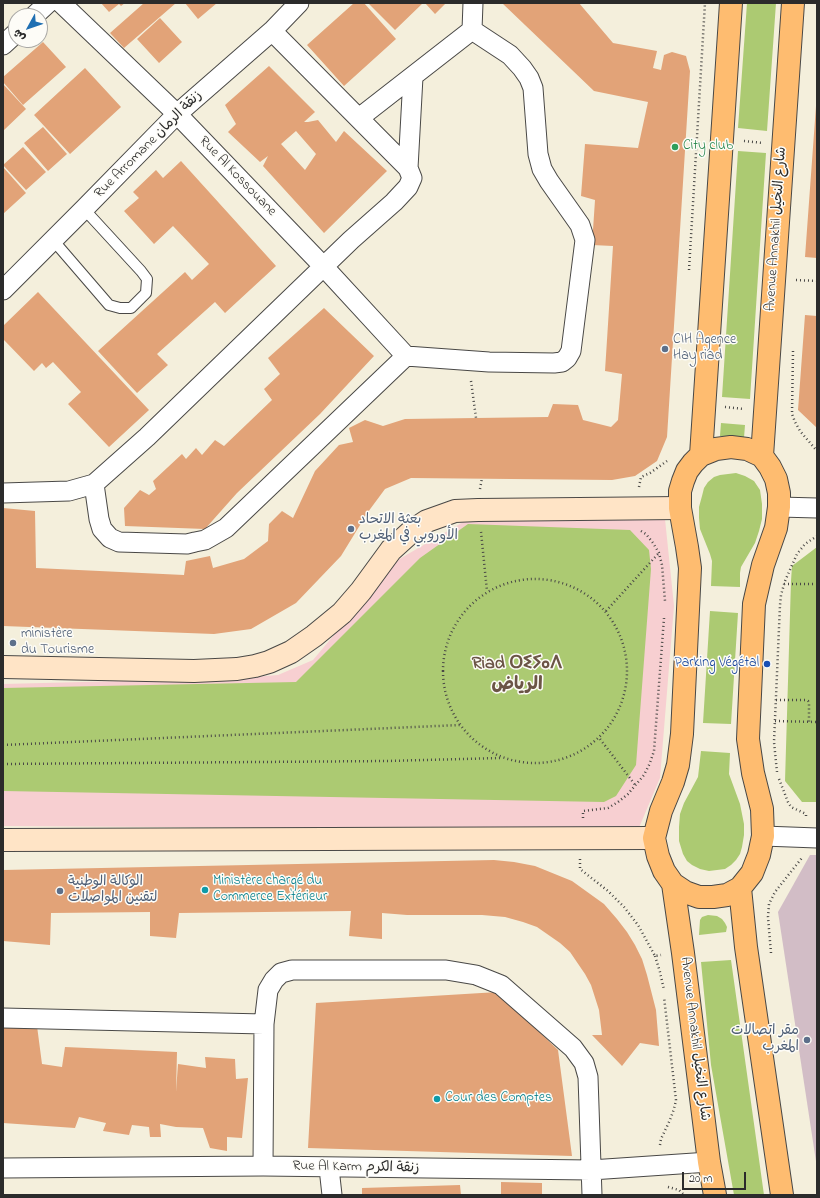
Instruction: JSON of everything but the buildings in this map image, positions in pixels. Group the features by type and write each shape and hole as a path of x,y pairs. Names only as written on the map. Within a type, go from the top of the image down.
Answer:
{"main road":[{"path":"701,455 731,3"},
{"name":"Avenue Annakhil شارع النخيل","path":"762,456 793,3"},
{"path":"731,447 747,449 762,456 770,466 776,479 779,493 776,528 762,564 754,604 748,739 753,773 762,809 763,836 759,855 752,873 740,888 727,895 713,898 699,897 685,892 673,884 664,871 658,856 654,838 661,811 673,782 678,764 682,734 690,568 680,508 680,491 687,471 701,455 716,449 731,447"},
{"name":"Avenue Annakhil شارع النخيل","path":"673,884 715,1195"},
{"path":"740,888 746,947 782,1195"}],"street":[{"name":"Rue Al Kossouane","path":"61,3 177,114 324,267 406,356"},
{"name":"Rue Arromane زنقة الرمان","path":"3,290 177,114 272,31 299,3"},
{"path":"359,118 472,30 473,3"},
{"path":"94,484 99,519 102,529 110,538 120,542 179,544 187,544 205,540 226,528 406,356 489,362 554,363 562,362 567,358 571,351 585,240 580,225 548,182 542,169 538,154 533,88 529,78 510,55 472,30"},
{"path":"3,493 69,491 94,484 147,437 351,240 394,202 408,186 412,178 408,168 272,31"},
{"path":"408,168 412,77"},
{"path":"779,507 817,508"},
{"path":"3,667 194,671 237,669 255,666 291,652 314,636 342,613 391,550 412,531 427,521 455,511 680,508"},
{"path":"763,836 811,838"},
{"path":"3,840 654,838"},
{"path":"263,1166 264,1024 268,990 274,980 281,973 292,970 446,970 476,975 501,985 573,1048 584,1063 588,1076 592,1195"},
{"path":"3,1018 264,1024"},
{"name":"Rue Al Karm زنقة الكرم","path":"3,1168 263,1166 592,1170 710,1162"},
{"path":"329,1168 332,1195"}],"lane":[{"path":"53,240 109,305 120,308 131,308 146,293 147,279 142,271 84,209"}],"path":[{"path":"697,138 783,144"},
{"path":"794,280 817,281"},
{"path":"468,361 476,418"},
{"path":"704,405 792,414"},
{"path":"482,478 478,510 488,591"},
{"path":"772,959 768,916 769,904 775,892 802,859 811,838 806,814 792,807 788,802 777,775 774,742 780,605 784,584 797,554 805,544 817,536"},
{"path":"606,611 659,553"},
{"path":"3,764 387,761 501,758 526,764 553,763 578,754 600,739 616,718 625,693 628,667 622,641 606,611 592,598 569,585 543,579 517,580 488,591 470,604 454,625 444,649 442,676 447,702 460,725 478,745 501,758"},
{"path":"784,584 817,584"},
{"path":"776,700 808,701 810,703 809,722"},
{"path":"775,721 817,722"},
{"path":"3,745 460,725"},
{"path":"600,739 636,786"},
{"path":"655,956 664,989 676,1100 670,1120 661,1139 663,1186 679,1190 684,1195"}],"shaded area":[{"path":"665,519 674,606 660,778 638,830 3,826 3,684 241,678 278,675 313,660 396,561 465,521"},
{"name":"مقر اتصالات المغرب","path":"810,855 817,855 817,1168 778,912"}],"green space":[{"path":"747,3 776,3 767,131 738,128"},
{"path":"738,151 766,153 750,399 722,397"},
{"path":"721,423 745,425 744,438 720,436"},
{"path":"736,473 754,481 760,490 762,519 755,543 741,567 740,587 711,586 712,561 700,529 699,507 704,488 708,482 714,477 720,475"},
{"path":"468,524 630,530 649,550 651,569 636,765 616,796 604,802 3,791 3,688 296,682 420,558"},
{"path":"817,547 817,802 802,802 785,781 791,581 792,566"},
{"path":"710,611 738,613 731,724 703,723"},
{"path":"701,751 730,753 729,774 740,804 744,824 744,835 740,854 731,865 725,869 709,871 692,865 687,861 683,854 679,841 680,814 684,803 698,777"},
{"path":"708,915 717,916 722,919 727,927 726,932 699,935 700,920 702,917"},
{"path":"731,960 764,1195 734,1195 711,1065 701,962"}],"place":[{"name":"City club","path":"675,147"},
{"name":"CIH Agence Hay riad","path":"665,349"},
{"name":"بعثة الاتحاد الأوروبي في المغرب","path":"351,529"},
{"name":"ministère du Tourisme","path":"13,643"},
{"name":"Parking Végétal","path":"767,664"},
{"name":"Ministère chargé du Commerce Extérieur","path":"205,890"},
{"name":"الوكالة الوطنية لتقنين المواصلات","path":"60,891"},
{"name":"مقر اتصالات المغرب","path":"807,1040"},
{"name":"Cour des Comptes","path":"437,1099"}],"district":[{"name":"Riad ⵔⵉⵢⴰⴷ الرياض","path":"517,675"}]}
